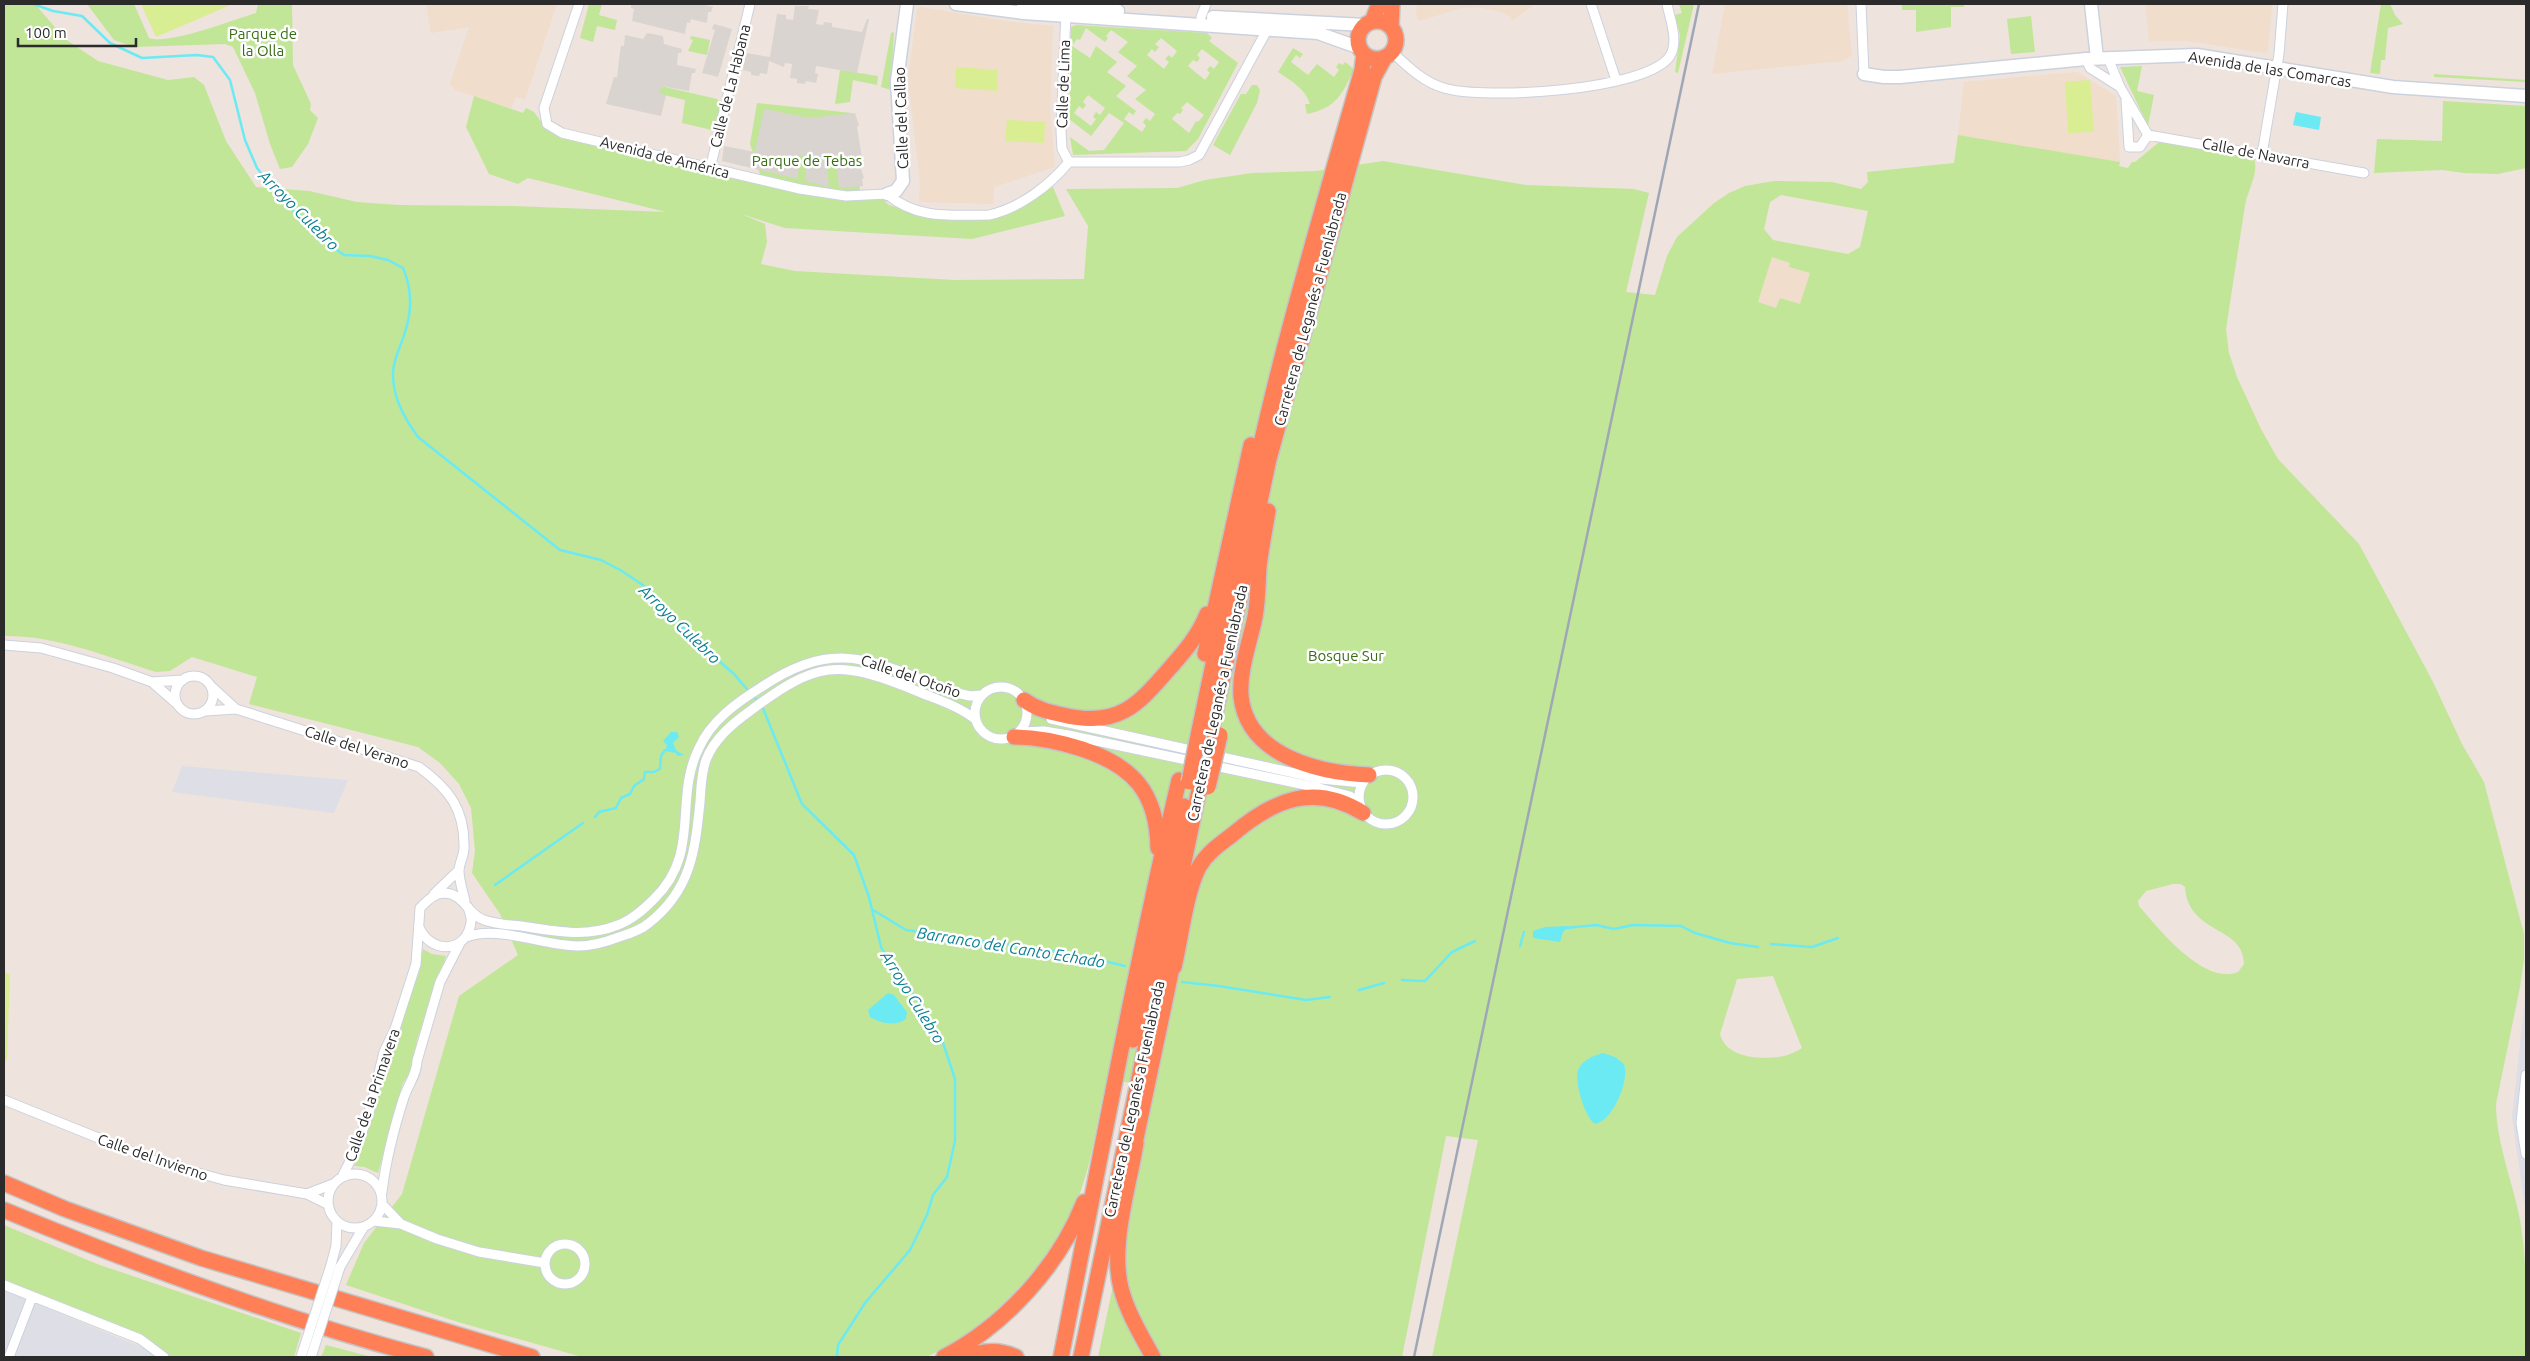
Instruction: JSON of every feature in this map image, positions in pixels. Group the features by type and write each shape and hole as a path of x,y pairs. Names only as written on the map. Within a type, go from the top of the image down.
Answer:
{"highway":[{"path":"1379,4 1368,24 1358,36 1362,51 1378,59 1388,54 1396,39 1391,27 1392,4"},
{"path":"1368,24 1383,22 1391,27"},
{"name":"Carretera de Leganés a Fuenlabrada","path":"1281,361 1326,192 1362,70 1362,51"},
{"name":"Carretera de Leganés a Fuenlabrada","path":"1081,1357 1194,784 1269,459 1374,77 1388,54"},
{"path":"1205,732 1268,511 1325,251"},
{"path":"1205,732 1217,592 1245,468 1281,361"},
{"path":"1161,1022 1194,784 1236,556 1281,361"},
{"path":"1268,511 1255,615 1242,676 1241,696 1245,714 1256,733 1269,746 1286,757 1305,764 1365,779"},
{"path":"1026,704 1041,710 1090,719 1104,719 1132,708 1144,698 1194,640 1217,592"},
{"path":"1017,735 1066,744 1107,757 1129,772 1144,791 1158,828 1157,875"},
{"path":"1061,1357 1099,1153 1157,875 1194,784"},
{"name":"Carretera de Leganés a Fuenlabrada","path":"1068,1357 1118,1111 1194,784"},
{"path":"1090,1357 1110,1250 1195,876 1209,854 1264,810 1282,802 1302,797 1318,797 1361,808"},
{"path":"1141,1117 1117,1250 1121,1287 1133,1321 1153,1357"},
{"path":"944,1357 991,1325 1038,1278 1065,1240 1078,1217 1099,1153"},
{"path":"4,1183 65,1209 201,1258 532,1357"},
{"path":"4,1210 194,1286 426,1357"},
{"path":"966,1357 989,1351 1005,1353 1016,1357"}],"street":[{"name":"Avenida de América","path":"579,4 544,108 547,124 562,133 826,194 846,196 887,194"},
{"name":"Calle de La Habana","path":"710,168 750,4"},
{"name":"Calle del Callao","path":"887,194 896,191 903,180 897,81 906,4"},
{"path":"956,4 1067,9 1198,19 1368,24 1371,4"},
{"path":"1023,4 1067,9"},
{"path":"1198,19 1206,4"},
{"path":"1591,4 1616,80"},
{"path":"1388,54 1433,84 1456,91 1562,91 1616,80 1658,66 1670,55 1674,38 1667,4"},
{"path":"1860,4 1864,74"},
{"path":"2091,4 2097,58 2120,87 2126,97 2148,135 2140,148 2129,147 2126,97"},
{"path":"2262,154 2276,68 2283,4"},
{"name":"Calle de Lima","path":"1067,9 1061,121 1062,149 1069,162"},
{"path":"1198,19 1267,30 1328,35 1362,51"},
{"path":"887,194 900,203 923,214 989,215 1006,210 1038,191 1054,179 1069,162 1167,162 1189,160 1199,155 1267,30"},
{"name":"Avenida de las Comarcas","path":"1864,74 1900,77 2097,58 2197,55 2393,87 2526,96"},
{"path":"2097,58 2090,68 2120,87"},
{"name":"Calle de Navarra","path":"2148,135 2364,173"},
{"path":"4,645 41,648 113,668 152,682 185,713 199,714 206,711 236,709"},
{"name":"Calle del Otoño","path":"466,903 482,920 578,933 610,928 626,922 639,913 670,881 678,864 685,837 687,802 694,759 708,732 729,710 781,673 817,660 849,657 884,664 957,693 970,696 982,695"},
{"name":"Calle del Otoño","path":"463,940 478,933 579,946 598,944 649,924 682,888 690,868 696,844 702,774 715,741 741,718 790,683 804,676 828,670 862,671 952,705 975,719"},
{"path":"152,682 182,680 190,676 201,677 236,709"},
{"path":"176,703 175,693 182,680"},
{"path":"206,711 214,698 212,687"},
{"path":"997,687 1009,688 1019,693 1026,704 1040,716 1072,725 1321,779 1365,779 1383,769 1395,771 1406,777 1413,792 1413,804 1406,816 1395,823 1380,824 1350,796 1044,731 997,740 987,736 978,727 975,719 976,703 982,695 997,687"},
{"path":"1017,735 1026,723 1026,704"},
{"name":"Calle del Verano","path":"236,709 419,767 445,789 460,813 464,829 464,850 459,870"},
{"path":"1361,808 1358,792 1365,779"},
{"path":"459,870 472,921 463,940 447,947 434,945 423,937 418,924 420,908 459,870"},
{"path":"432,896 449,894 466,903"},
{"name":"Calle de la Primavera","path":"342,1177 357,1147 370,1108 384,1052 395,1029 416,964 418,924"},
{"name":"Calle de la Primavera","path":"382,1192 386,1159 405,1095 417,1069 417,1061 440,982 463,940"},
{"path":"2526,1076 2524,1124 2526,1154"},
{"name":"Calle del Invierno","path":"4,1100 166,1164 224,1180 308,1194"},
{"path":"301,1357 335,1266 363,1228 374,1221 382,1204 382,1192 368,1176 359,1174 342,1177 329,1190 327,1204"},
{"path":"308,1194 335,1183"},
{"path":"308,1194 327,1204 337,1221 348,1228 363,1228"},
{"path":"382,1204 401,1224"},
{"path":"311,1357 335,1266 337,1221"},
{"path":"374,1221 401,1224 437,1239 479,1252 545,1263"},
{"path":"565,1243 579,1248 585,1257 586,1267 578,1279 564,1284 551,1279 546,1271 545,1263 551,1248 565,1243"},
{"path":"4,1286 140,1338 164,1357"},
{"path":"9,1357 32,1297"}],"shaded area":[{"path":"426,4 557,4 525,100 516,97 511,108 455,90 450,84 469,27 431,33"},
{"path":"631,4 701,4 713,7 711,12 708,12 707,23 691,19 690,23 687,22 685,34 632,21 634,9 631,8"},
{"path":"1417,4 1535,4 1512,21 1511,17 1502,12 1477,7 1462,8 1419,21 1416,14"},
{"path":"1725,4 1847,4 1852,55 1843,61 1712,74"},
{"path":"2145,4 2272,4 2268,51 2265,53 2188,41 2149,41"},
{"path":"795,6 809,6 808,9 819,10 816,24 832,23 832,27 862,32 867,19 869,19 857,73 816,66 815,73 818,74 816,83 806,81 805,84 797,83 797,79 790,78 792,64 785,63 784,67 769,61 767,74 760,73 759,76 751,75 751,72 743,70 746,53 770,57 777,14 786,15 786,19 793,20"},
{"path":"920,7 1012,22 1053,26 1050,111 1055,167 994,187 993,204 919,202 920,182 908,79 917,9"},
{"path":"714,24 732,29 718,77 702,73 715,30 712,29"},
{"path":"647,33 663,36 664,44 682,49 681,53 678,53 677,65 696,69 695,73 692,73 689,91 661,86 660,93 666,95 661,116 606,104 614,77 617,77 621,46 624,46 625,35 643,39"},
{"path":"2077,72 2116,96 2120,162 1958,135 1964,82"},
{"path":"764,109 809,118 855,113 859,126 857,126 863,165 860,166 864,178 862,179 863,186 839,188 835,155 826,156 829,187 806,181 806,157 799,154 798,179 722,161 724,146 755,152"},
{"path":"1772,257 1791,263 1790,267 1810,273 1800,304 1780,298 1777,308 1758,302"},
{"path":"182,766 348,780 334,813 172,792"},
{"path":"2526,990 2526,1215 2512,1117"},
{"path":"4,1290 143,1348 154,1357 4,1357"}],"green space":[{"name":"Bosque Sur","path":"4,4 35,4 65,39 98,61 168,80 194,77 204,85 226,141 256,187 309,191 357,202 398,205 513,206 666,212 528,178 518,184 489,174 466,127 474,96 523,113 526,108 534,112 547,130 560,135 763,183 750,144 757,103 852,113 860,190 849,198 882,199 889,205 920,215 998,217 1053,187 1065,216 972,239 785,228 741,214 765,224 767,242 761,264 795,271 954,280 1084,279 1088,226 1066,189 1177,188 1205,180 1252,173 1316,171 1383,161 1526,185 1634,189 1649,193 1626,292 1655,295 1667,256 1677,237 1714,203 1729,193 1745,186 1774,181 1832,182 1861,189 1868,182 1867,172 1954,163 1958,135 2120,162 2119,166 2128,168 2132,162 2135,162 2158,143 2163,142 2254,158 2255,170 2246,199 2226,329 2229,353 2237,377 2261,429 2278,459 2359,544 2432,680 2462,744 2484,782 2524,934 2524,959 2520,987 2496,1104 2499,1133 2523,1237 2526,1288 2526,1357 1432,1357 1478,1140 1446,1136 1402,1357 1098,1357 1155,1087 1107,1079 1081,1190 1056,1240 1039,1265 997,1309 974,1328 926,1357 582,1357 458,1322 346,1285 364,1243 402,1194 459,996 518,955 500,914 472,873 475,851 471,808 459,784 440,763 418,747 249,704 257,677 192,657 170,671 156,672 62,643 43,639 4,636","holes":["1781,195 1868,211 1860,247 1848,254 1773,240 1764,229 1770,202","1772,257 1790,263 1789,267 1810,273 1800,304 1780,298 1776,308 1758,302","2173,884 2181,884 2185,887 2188,902 2195,914 2235,942 2242,951 2244,964 2238,972 2225,974 2211,971 2183,952 2139,906 2138,901 2146,891","1773,976 1802,1048 1784,1056 1766,1058 1746,1056 1730,1049 1720,1034 1737,979"]},
{"name":"Parque de la Olla","path":"87,4 134,4 149,38 159,39 186,35 256,13 258,4 292,4 293,65 311,104 310,110 318,118 308,144 292,167 280,169 270,144 255,93 233,47 225,44 134,47 114,40"},
{"path":"141,4 233,4 156,37"},
{"path":"589,4 602,4 599,15 617,20 615,30 597,26 593,42 580,38"},
{"path":"1679,4 1694,4 1678,73 1675,72 1680,35 1675,15 1682,13"},
{"path":"1902,4 1964,4 1964,7 1951,7 1951,27 1916,32 1916,10 1902,10"},
{"path":"2381,4 2390,4 2395,15 2403,24 2388,28 2385,60 2381,60 2380,74 2370,73"},
{"path":"2031,16 2035,52 2011,54 2007,19"},
{"path":"1076,25 1207,33 1212,38 1209,41 1238,63 1198,139 1186,151 1073,155 1070,137 1089,151 1104,150 1124,123 1109,113 1091,136 1069,119 1071,27","holes":["1086,28 1105,42 1108,38 1106,36 1111,30 1128,42 1118,52 1137,66 1127,76 1146,90 1135,99 1155,114 1150,121 1146,118 1143,122 1146,126 1142,132 1124,119 1129,112 1133,115 1136,111 1116,96 1126,86 1107,72 1117,62 1096,46 1090,58 1072,46 1077,39 1080,40","1161,38 1177,51 1172,58 1169,55 1165,59 1169,62 1164,69 1147,55 1152,49 1155,52 1159,47 1155,44","1202,49 1219,62 1214,69 1210,66 1207,70 1210,73 1205,80 1188,66 1193,60 1197,62 1200,58 1197,55","1088,95 1105,108 1100,115 1096,112 1093,117 1096,119 1091,126 1074,113 1079,106 1083,109 1086,105 1083,102","1187,102 1204,115 1198,122 1196,121 1189,133 1172,119 1183,110 1181,108"]},
{"path":"894,32 891,90 881,87 891,33"},
{"path":"691,36 710,40 707,55 688,51 693,40 690,39"},
{"path":"1293,48 1303,54 1300,58 1296,55 1291,62 1308,75 1317,64 1334,77 1339,70 1336,67 1339,63 1343,65 1345,62 1354,69 1342,93 1325,108 1307,114 1305,104 1310,104 1308,98 1297,85 1278,72"},
{"path":"2142,66 2137,91 2154,95 2148,126 2120,67"},
{"path":"956,67 998,70 997,91 955,88"},
{"path":"840,70 878,76 877,85 853,80 850,102 835,104"},
{"path":"2434,74 2526,80 2526,82 2434,77"},
{"path":"2090,80 2094,132 2068,133 2065,82"},
{"path":"1252,85 1257,85 1260,90 1257,103 1230,155 1213,145 1241,94 1246,94"},
{"path":"661,86 717,99 722,105 716,131 682,123 685,100 660,94 658,90"},
{"path":"2443,101 2526,106 2526,168 2498,174 2442,170 2374,173 2377,139 2442,141"},
{"path":"1007,120 1045,122 1044,143 1005,141"},
{"path":"423,949 432,954 446,956 417,1040 412,1070 403,1083 378,1173 364,1167 354,1166 363,1145 386,1070 387,1054 395,1043"},
{"path":"4,971 10,975 7,1060 4,1062"},
{"path":"4,1225 97,1264 301,1333 294,1357 168,1357 157,1346 137,1333 4,1280"},
{"path":"326,1345 372,1357 321,1357"}],"water":[{"path":"2296,112 2321,117 2319,130 2293,125"},
{"path":"671,732 677,732 679,737 673,743 676,750 684,755 677,756 676,753 665,751 667,745 663,741"},
{"path":"1569,926 1563,932 1560,942 1533,938 1533,931 1545,927"},
{"path":"888,993 894,995 907,1012 906,1019 897,1023 888,1023 870,1017 868,1010"},
{"path":"1603,1053 1615,1057 1624,1064 1624,1080 1622,1090 1613,1109 1601,1122 1595,1124 1584,1107 1577,1075 1578,1070 1585,1061"}],"waterway":[{"name":"Arroyo Culebro","path":"33,4 53,11 82,16 110,43 142,58 197,55 213,57 230,80 245,140 257,168 273,188 294,211 325,235 336,249 344,255 370,256 388,260 403,268 408,284 410,308 394,366 393,377 401,409 418,437 560,550 601,560 622,571 650,590 689,635 734,674 758,702"},
{"name":"Arroyo Culebro","path":"762,706 802,804 854,855 869,897 881,947 898,977 924,1008 942,1040 955,1079 955,1141 947,1177 933,1195 927,1215 910,1250 865,1303 838,1345 837,1357"},
{"path":"595,817 599,812 616,808 621,798 630,794 634,786 644,779 645,772 654,772 660,769 661,756 665,750"},
{"path":"495,885 583,823"},
{"name":"Barranco del Canto Echado","path":"873,910 906,930 1074,954 1125,966"},
{"name":"Barranco del Canto Echado","path":"1566,928 1596,925 1614,929 1633,925 1681,926 1695,933 1730,943 1758,947"},
{"name":"Barranco del Canto Echado","path":"1520,946 1524,932"},
{"name":"Barranco del Canto Echado","path":"1771,944 1812,947 1838,938"},
{"name":"Barranco del Canto Echado","path":"1402,980 1425,981 1452,952 1475,941"},
{"name":"Barranco del Canto Echado","path":"1182,982 1306,1000 1330,997"},
{"name":"Barranco del Canto Echado","path":"1359,990 1384,983"}],"railway":[{"path":"1414,1357 1699,4"}],"park label":[{"name":"Parque de Tebas","path":"807,160"}]}
